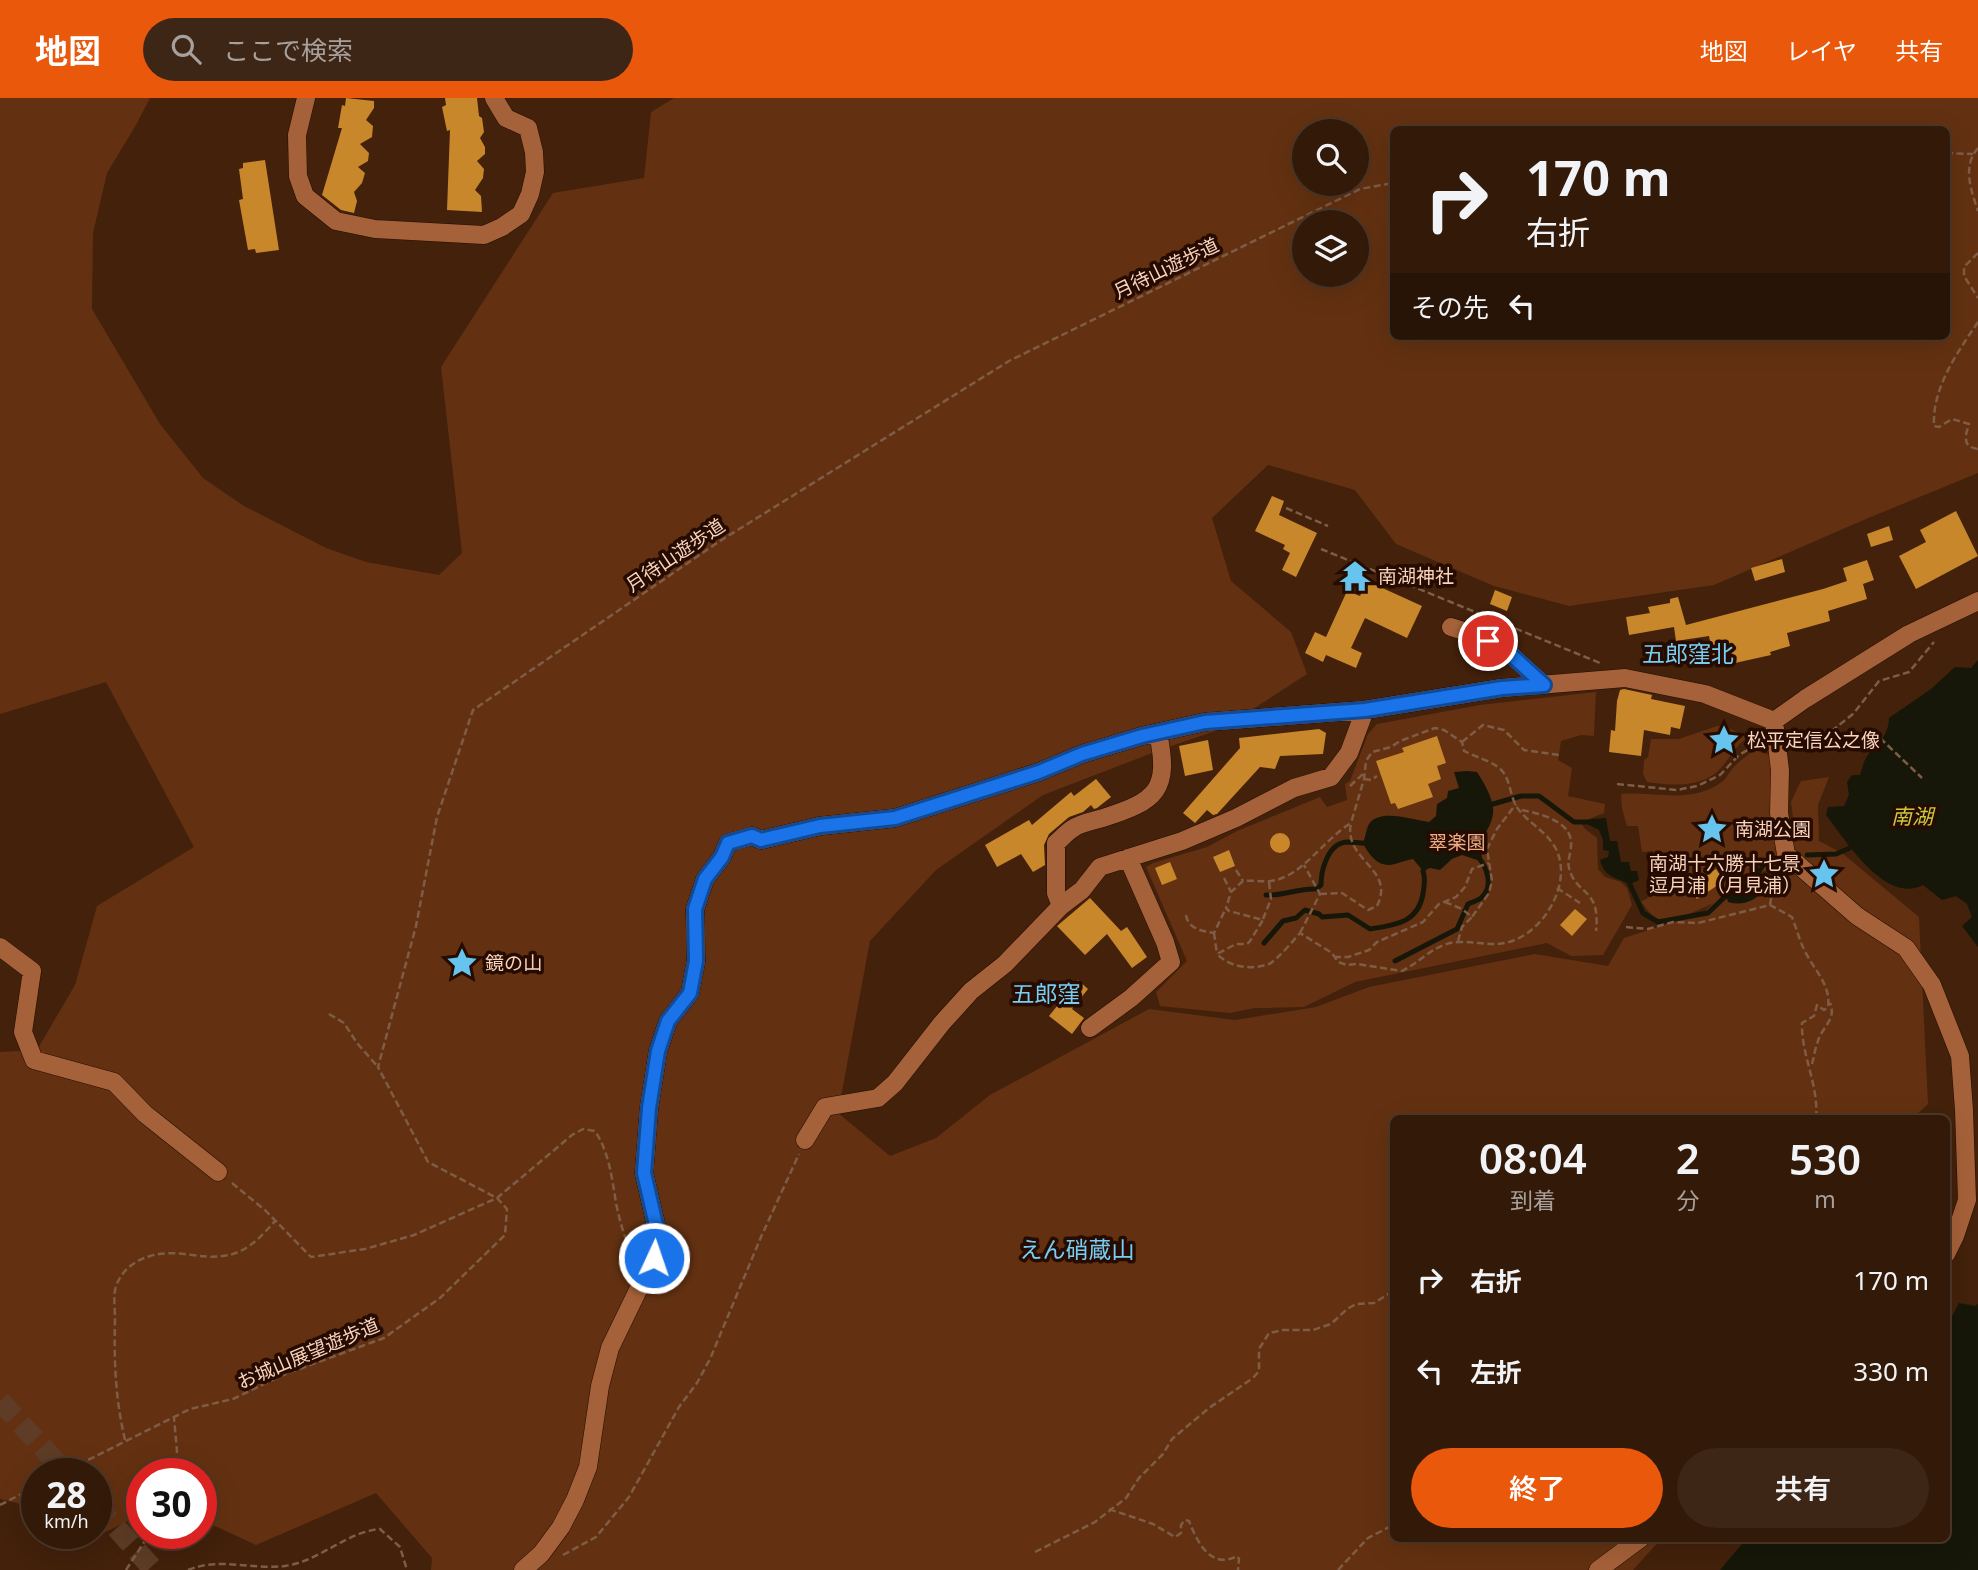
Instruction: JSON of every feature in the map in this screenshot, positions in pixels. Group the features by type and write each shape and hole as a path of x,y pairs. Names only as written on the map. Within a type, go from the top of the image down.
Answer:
{"street":[{"path":"306,98 297,135 298,176 305,197 337,221 375,229 484,235 520,214 530,194 535,172 534,152 528,128 506,118 494,98"},
{"path":"1950,1246 1967,1200 1965,1110 1960,1056 1933,985 1906,948 1857,916 1786,854 1779,813 1780,770 1776,733 1805,699 1909,634 1978,601"},
{"path":"1451,626 1470,632 1507,651 1544,685"},
{"path":"523,1570 541,1554 561,1527 575,1500 588,1467 600,1386 610,1348 654,1258 656,1225 644,1173 649,1108 658,1051 668,1021 690,993 696,961 695,909 705,879 722,857 728,843 752,836 761,840 820,826 895,818 1039,772 1082,754 1205,722 1365,710 1502,688 1625,678 1704,694 1776,733"},
{"path":"805,1140 825,1107 878,1098 895,1083 971,991 1005,964 1061,906 1082,890 1100,867 1182,841 1236,818 1294,788 1331,777 1349,753 1365,710"},
{"path":"1061,906 1056,892 1056,843 1074,827 1129,810 1148,799 1160,783 1164,760 1158,733"},
{"path":"1090,1028 1131,998 1171,961 1128,858"},
{"path":"0,947 32,971 23,1032 34,1060 114,1082 145,1114 218,1172"},
{"path":"1598,1570 1636,1542"}],"path":[{"path":"1978,148 1968,167 1978,211"},
{"path":"1950,153 1973,154"},
{"name":"月待山遊歩道","path":"378,1066 416,926 438,817 473,710 720,541 1009,361 1360,189 1390,184"},
{"path":"1978,253 1964,267 1964,276 1978,298"},
{"path":"1978,322 1937,392 1933,409 1934,426 1938,427 1952,419 1969,424 1965,441 1971,448 1978,449"},
{"path":"1286,508 1328,526"},
{"path":"1321,549 1560,647"},
{"path":"1617,784 1677,790 1697,786 1720,775 1739,755 1776,733 1825,737 1853,714 1879,681 1909,673 1935,640"},
{"path":"1462,742 1483,725 1491,726 1504,730 1524,750 1559,755"},
{"path":"1300,933 1338,962 1402,971 1416,964 1429,951 1441,946 1458,942 1483,945 1506,943 1518,939 1540,923 1550,908 1560,872 1557,852 1533,822 1518,810 1500,768 1464,751 1462,742 1444,730 1435,729 1372,752 1366,761 1364,779 1349,834 1353,846 1380,880 1382,897 1377,906 1368,910 1339,892 1319,894"},
{"path":"1880,738 1922,778"},
{"path":"1350,786 1363,774"},
{"path":"1364,779 1371,780 1377,776"},
{"path":"1458,942 1462,927 1489,893 1492,881 1487,849 1516,804"},
{"path":"1518,810 1542,814 1557,821 1570,833 1572,844 1569,867 1575,880 1594,902 1598,914 1596,931"},
{"path":"1304,865 1319,894 1300,933 1271,964 1246,967 1225,962 1217,954 1214,933 1231,892 1243,881 1269,882 1286,877 1304,865 1336,832 1351,824"},
{"path":"1770,905 1777,861 1786,854"},
{"path":"1334,957 1348,957 1369,950 1377,942 1423,922 1439,904 1456,897 1465,887 1472,869 1489,863"},
{"path":"1236,870 1243,881"},
{"path":"1224,878 1231,892"},
{"path":"1217,954 1236,944 1247,944 1263,920 1271,899 1269,882"},
{"path":"1557,888 1580,903"},
{"path":"1446,902 1471,915"},
{"path":"1626,927 1648,929 1673,922 1699,923 1770,905 1792,917 1805,953 1827,988 1833,1009 1831,1020 1818,1039 1811,1069"},
{"path":"1226,908 1263,920"},
{"path":"1185,915 1186,920 1199,931 1214,933"},
{"path":"1816,1115 1811,1069 1804,1050 1802,1023 1814,1016 1817,1005 1824,1010 1828,1007 1829,1000"},
{"path":"329,1014 344,1023 357,1043 378,1066 428,1162 497,1199"},
{"path":"218,1172 312,1257 365,1249 414,1235 497,1199 572,1135 583,1129 595,1130 604,1144 622,1231 642,1282"},
{"path":"560,1557 596,1537 629,1497 679,1407 697,1383 710,1359 805,1140"},
{"name":"お城山展望遊歩道","path":"91,1458 190,1409 233,1399 283,1375 384,1338 440,1298 505,1235 508,1209 497,1199"},
{"path":"125,1440 114,1372 115,1287 128,1265 152,1255 234,1255 257,1242 275,1221"},
{"path":"1035,1552 1095,1522 1126,1497 1139,1478 1163,1454 1172,1439 1209,1408 1253,1378 1259,1371 1259,1349 1269,1333 1313,1330 1331,1324 1356,1304 1374,1303 1390,1293"},
{"path":"174,1418 176,1458"},
{"path":"0,1505 21,1494"},
{"path":"1109,1509 1153,1524 1175,1537 1181,1533 1181,1525 1185,1520 1189,1521 1212,1562 1218,1564 1237,1556 1238,1570"},
{"path":"1338,1570 1368,1538 1390,1527"},
{"path":"188,1570 212,1563 257,1567 285,1566 328,1551 352,1536 380,1529 400,1547 407,1570"},
{"path":"126,1570 140,1549"}],"green space":[{"path":"0,98 150,98 107,173 93,233 92,309 160,424 203,478 244,506 326,548 366,562 439,575 462,553 441,367 553,193 644,178 651,112 674,98 1978,98 1978,473 1714,585 1569,606 1494,586 1396,544 1355,490 1268,465 1212,518 1231,581 1291,632 1307,674 1224,728 1043,795 936,870 870,941 838,1113 890,1156 936,1138 990,1095 1149,1009 1235,1020 1316,1007 1369,987 1535,954 1608,966 1624,938 1704,912 1713,903 1669,919 1662,920 1650,913 1641,902 1654,894 1651,873 1656,871 1653,851 1642,852 1638,826 1627,826 1621,794 1699,793 1723,781 1735,765 1754,750 1773,756 1776,841 1782,866 1746,874 1733,883 1726,892 1742,877 1783,871 1795,834 1791,802 1801,781 1829,777 1818,805 1819,841 1842,853 1919,917 1928,1104 1916,1115 1390,1115 1390,1542 1658,1542 1633,1570 431,1570 432,1558 376,1493 256,1545 217,1527 217,1458 126,1458 126,1522 112,1529 112,1458 21,1458 21,1504 0,1499 0,1052 37,1050 75,985 97,906 194,847 106,682 0,714"},
{"name":"翠楽園","path":"1596,692 1594,736 1581,735 1561,741 1558,760 1572,768 1568,796 1605,804 1604,813 1581,822 1584,828 1597,838 1598,869 1605,877 1621,882 1627,888 1632,905 1603,955 1571,956 1547,943 1355,982 1304,1007 1255,1008 1230,1013 1160,1006 1156,992 1187,961 1146,867 1207,847 1237,831 1320,797 1327,807 1347,800 1345,784 1350,781 1368,734 1377,724 1480,705"},
{"path":"1717,726 1727,727 1747,738 1714,775 1687,784 1647,782 1643,774 1644,760 1648,757 1651,739 1679,739"}],"water":[{"name":"南湖","path":"1978,660 1978,947 1962,926 1972,917 1967,904 1956,896 1942,900 1923,885 1909,889 1894,886 1881,878 1855,853 1826,815 1828,807 1844,806 1849,795 1847,782 1852,775 1860,775 1866,758 1886,731 1889,718 1931,689 1955,667 1971,668"},
{"path":"1454,772 1477,772 1492,804 1493,814 1481,846 1483,862 1462,855 1452,859 1440,870 1430,868 1423,871 1413,859 1385,865 1372,857 1363,843 1368,826 1373,820 1387,816 1429,822 1436,816 1437,804 1447,798 1448,791 1459,788"},
{"path":"1606,818 1610,841 1617,841 1621,862 1629,862 1631,871 1637,871 1639,880 1630,884 1604,870 1600,860 1608,857 1609,851 1603,850 1599,830 1587,824 1592,819"},
{"path":"1752,873 1761,879 1763,890 1760,894 1747,902 1728,902 1726,895 1740,879"},
{"path":"1959,1303 1975,1306 1978,1304 1978,1570 1720,1570 1744,1542 1950,1542 1950,1320"}],"building":[{"path":"346,98 374,101 374,108 366,120 373,126 372,137 360,144 369,153 368,161 358,167 365,173 362,183 354,192 357,201 354,213 341,210 322,195 342,128 338,128"},
{"path":"445,98 477,98 484,132 480,138 485,154 477,161 484,169 483,178 475,190 481,196 482,212 447,210 450,130 447,131 442,107 446,105"},
{"path":"265,160 279,250 256,253 255,249 248,250 239,200 243,199 239,169 243,168 243,163"},
{"path":"1272,496 1284,501 1279,515 1317,533 1296,577 1282,570 1290,553 1283,549 1285,545 1255,531"},
{"path":"1956,511 1978,556 1916,589 1899,556 1926,542 1920,530"},
{"path":"1889,526 1893,540 1871,547 1867,534"},
{"path":"1782,559 1785,572 1755,581 1751,568"},
{"path":"1867,560 1874,580 1863,584 1867,599 1828,611 1830,621 1787,633 1790,646 1770,652 1771,655 1735,663 1734,658 1714,662 1709,636 1676,641 1674,627 1629,635 1626,617 1650,613 1648,607 1670,603 1670,599 1678,597 1686,625 1847,581 1843,568"},
{"path":"1367,581 1422,606 1407,638 1365,618 1351,648 1362,653 1356,668 1326,655 1323,662 1305,653 1315,632 1326,637 1347,591 1360,596"},
{"path":"1495,590 1512,597 1507,611 1490,604"},
{"path":"1620,690 1652,695 1651,699 1685,706 1680,729 1671,727 1670,735 1644,730 1641,756 1609,752 1611,730 1615,731 1617,701"},
{"path":"1319,729 1326,733 1323,754 1280,756 1275,769 1260,767 1217,814 1213,815 1207,810 1195,823 1183,813 1240,748 1239,738"},
{"path":"1437,736 1446,763 1437,766 1441,779 1428,784 1433,797 1398,809 1395,803 1391,804 1376,761 1404,752 1402,748"},
{"path":"1208,740 1213,770 1185,776 1179,746"},
{"path":"1096,779 1111,797 1097,808 1094,809 1091,805 1083,812 1069,817 1049,834 1044,845 1045,865 1033,872 1021,854 997,867 985,845 1029,820 1032,825 1071,792 1074,796"},
{"path":"1276,833 1284,833 1290,843 1284,853 1276,853 1270,847 1270,839"},
{"path":"1229,850 1235,866 1220,872 1213,857"},
{"path":"1170,862 1177,879 1162,885 1155,868"},
{"path":"1716,869 1724,881 1697,899 1689,887"},
{"path":"1090,898 1121,931 1127,927 1147,957 1132,968 1107,934 1085,955 1057,926"},
{"path":"1575,909 1587,919 1572,936 1560,925"},
{"path":"1078,980 1088,989 1072,1009 1084,1018 1072,1034 1049,1016"}],"waterway":[{"path":"1486,806 1521,796 1539,796 1574,822 1595,822"},
{"path":"1266,895 1316,889 1321,885 1324,865 1335,847 1347,842 1370,843"},
{"path":"1807,855 1836,854 1850,848"},
{"path":"1395,961 1457,929 1468,904 1482,897 1488,887 1486,872 1479,858"},
{"path":"1753,879 1767,860 1775,858"},
{"path":"1264,943 1283,921 1296,918 1305,910 1322,917 1348,915 1370,929 1404,921 1411,917 1420,904 1425,866"},
{"path":"1627,878 1643,913 1658,922 1708,913 1730,892"}],"tunnel":[{"path":"0,1401 52,1458"},
{"path":"112,1523 154,1570"}],"place":[{"name":"南湖神社","path":"1355,576"},
{"name":"松平定信公之像","path":"1724,740"},
{"name":"南湖公園","path":"1712,829"},
{"name":"南湖十六勝十七景 逗月浦（月見浦）","path":"1824,874"},
{"name":"鏡の山","path":"462,963"}],"district":[{"name":"五郎窪北","path":"1688,653"},
{"name":"五郎窪","path":"1046,993"},
{"name":"えん硝蔵山","path":"1077,1249"}],"route":[{"path":"654,1258 656,1225 644,1173 649,1108 658,1051 668,1021 690,993 696,961 695,909 705,879 722,857 728,843 741,837 752,836 761,840 820,826 895,818 1039,772 1082,754 1142,736 1205,722 1365,710 1502,688 1544,685 1507,651 1488,641"}]}
